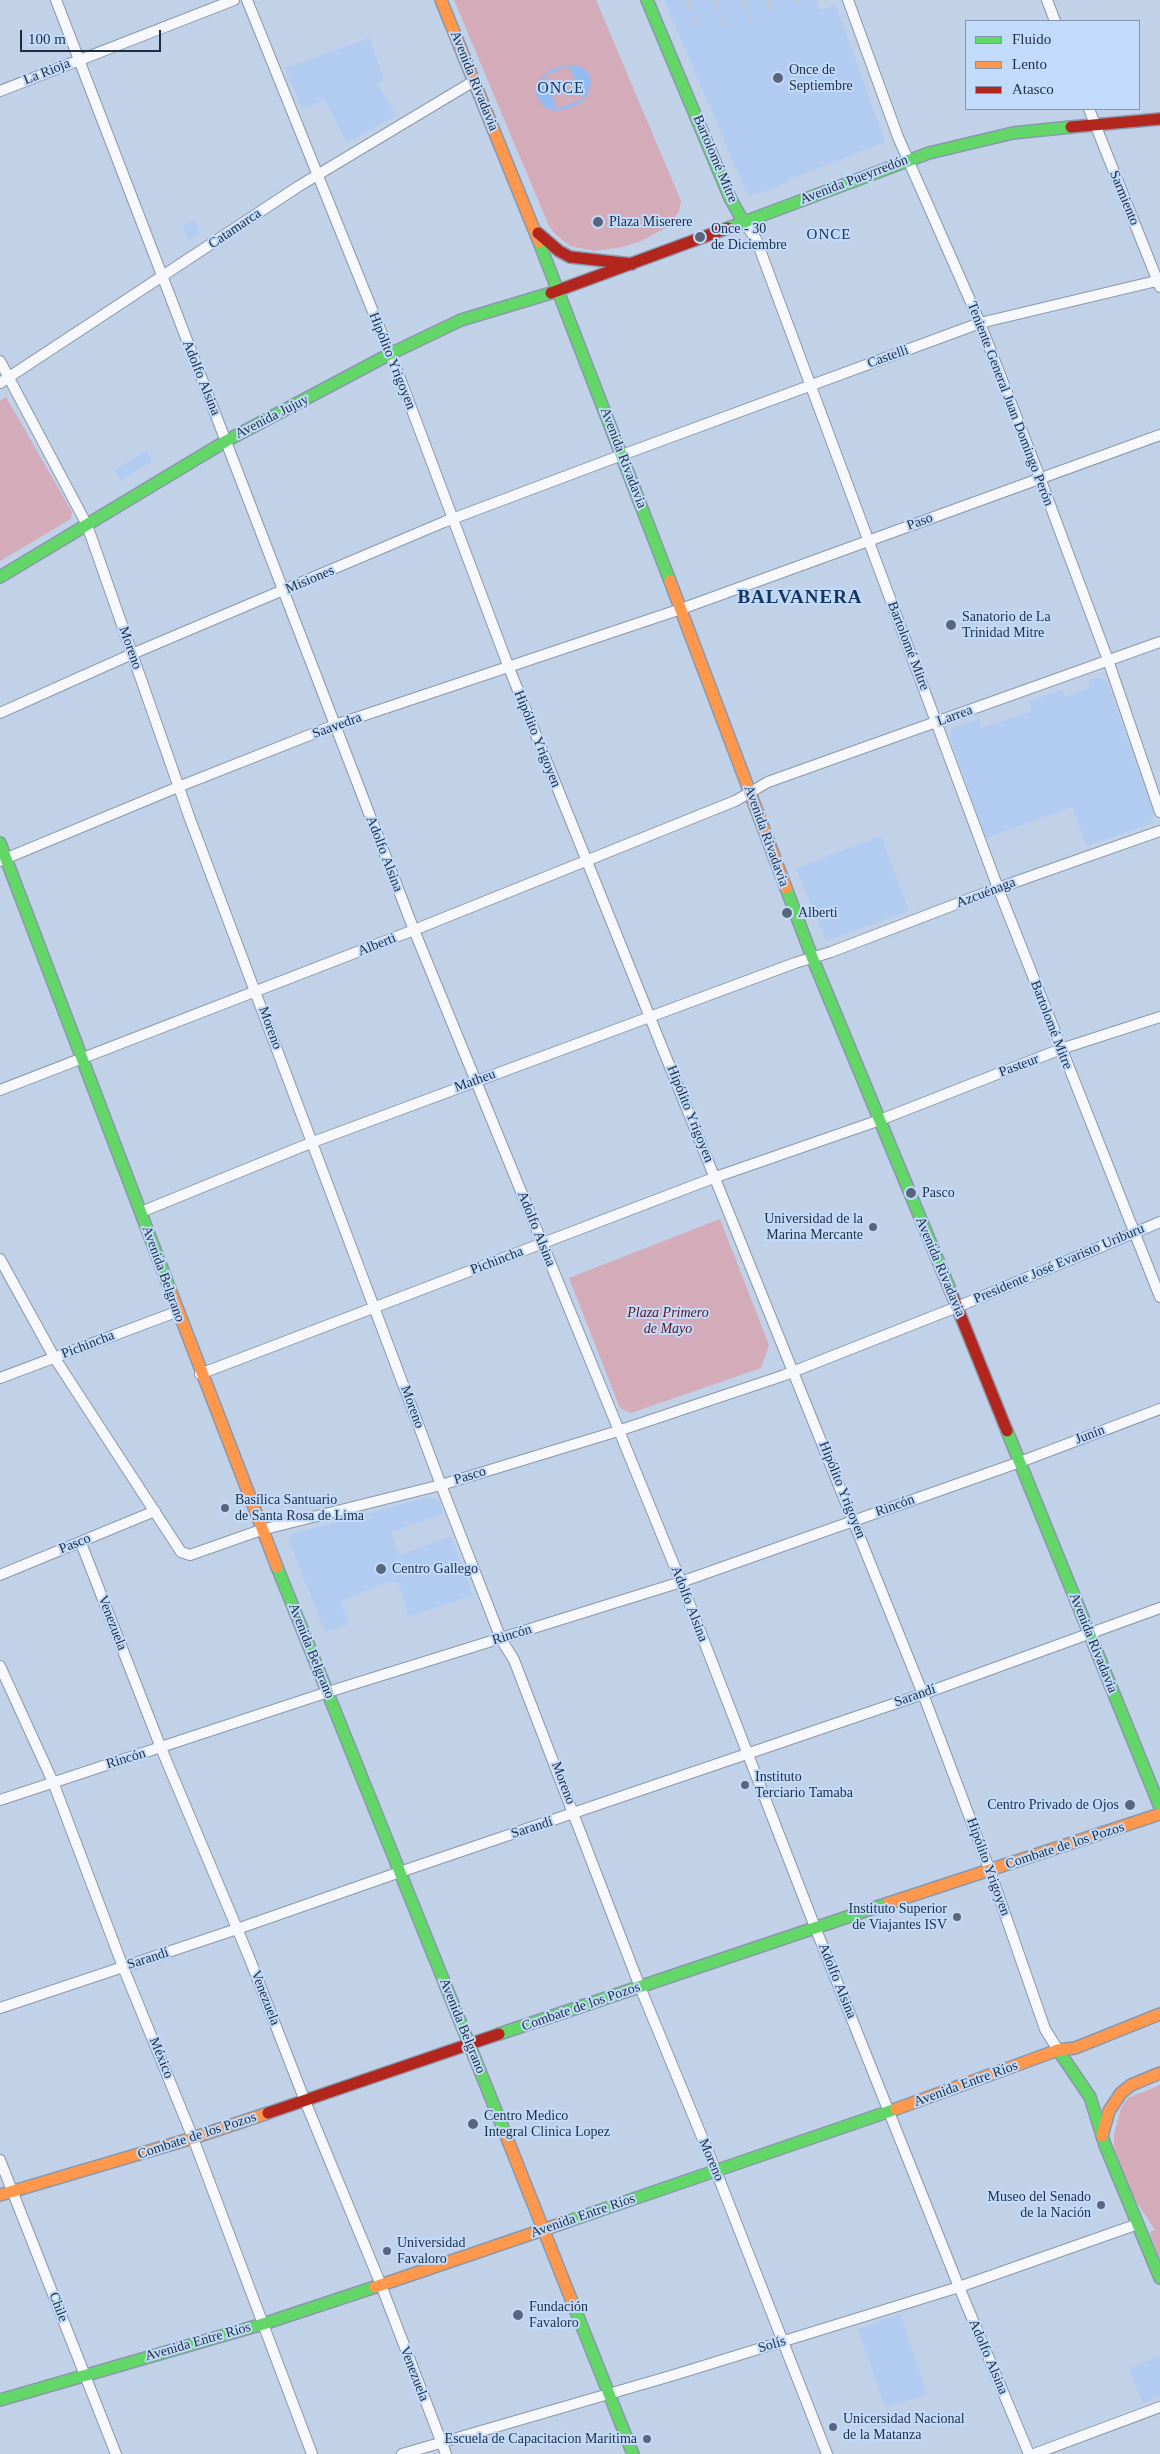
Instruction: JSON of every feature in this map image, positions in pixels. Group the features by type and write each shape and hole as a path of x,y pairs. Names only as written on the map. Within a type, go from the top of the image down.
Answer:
{"main road":[{"name":"Avenida Rivadavia","path":"440,0 559,290 812,957 957,1306 1160,1807"},
{"name":"Bartolomé Mitre","path":"647,0 730,198 743,221"},
{"name":"Avenida Pueyrredón","path":"559,290 909,160 957,145 1006,135 1160,119"},
{"path":"534,229 554,248 570,257 632,264"},
{"name":"Avenida Jujuy","path":"0,577 226,441 390,354 461,320 559,290"},
{"name":"Avenida Belgrano","path":"0,843 3,860 83,1058 141,1212 176,1312 261,1530 328,1692 633,2454"},
{"name":"Combate de los Pozos","path":"0,2195 193,2138 470,2046 815,1927 1160,1814"},
{"name":"Avenida Entre Ríos","path":"0,2400 263,2324 381,2285 889,2112 1058,2050 1075,2048 1160,2014"},
{"name":"Hipólito Yrigoyen","path":"1058,2050 1090,2097 1102,2136 1160,2278"},
{"path":"1102,2136 1109,2111 1121,2093 1131,2085 1160,2073"}],"street":[{"name":"Adolfo Alsina","path":"56,0 414,930 681,1582 815,1927 959,2287 1029,2454"},
{"name":"La Rioja","path":"0,92 234,0"},
{"name":"Hipólito Yrigoyen","path":"248,0 390,354 454,518 509,668 794,1370 923,1694 990,1871 1045,2029 1058,2050"},
{"name":"Teniente General Juan Domingo Perón","path":"848,0 898,137 980,323 1040,478 1108,660 1160,812"},
{"path":"1046,0 1055,20"},
{"name":"Catamarca","path":"0,383 318,175 474,81"},
{"name":"Sarmiento","path":"1089,110 1159,283"},
{"name":"Bartolomé Mitre","path":"743,221 756,239 998,888 1060,1049 1160,1297"},
{"name":"Castelli","path":"622,455 980,323 1159,283"},
{"name":"Moreno","path":"0,361 87,525 178,787 376,1308 441,1485 501,1639 514,1660 575,1814 640,1987 716,2171 828,2454"},
{"name":"Paso","path":"681,609 1160,435"},
{"name":"Misiones","path":"0,713 132,654 284,592 454,518 622,455"},
{"name":"Saavedra","path":"3,860 178,787 335,725 681,609"},
{"name":"Larrea","path":"750,792 768,782 1160,642"},
{"name":"Alberti","path":"0,1090 257,993 586,861 750,792"},
{"name":"Azcuénaga","path":"812,957 998,888 1160,831"},
{"name":"Matheu","path":"141,1212 313,1142 812,957"},
{"name":"Pasteur","path":"880,1120 1060,1049 1160,1017"},
{"name":"Pichincha","path":"200,1374 716,1177 880,1120"},
{"name":"Presidente José Evaristo Uriburu","path":"957,1306 1160,1222"},
{"path":"0,1259 54,1357 155,1512"},
{"name":"Pasco","path":"0,1575 155,1512 181,1552 190,1555 261,1530 441,1485 618,1431 782,1376 957,1306"},
{"name":"Pichincha","path":"0,1378 176,1312"},
{"name":"Junín","path":"1020,1462 1160,1409"},
{"name":"Rincón","path":"0,1800 328,1692 681,1582 1020,1462"},
{"name":"Venezuela","path":"80,1543 161,1748 238,1930 305,2101 381,2285 446,2454"},
{"name":"Sarandí","path":"0,2008 238,1930 400,1872 923,1694 1160,1608"},
{"name":"México","path":"0,1666 53,1782 123,1967 193,2138 312,2454"},
{"name":"Chile","path":"0,2160 116,2454"},
{"name":"Solís","path":"402,2454 609,2394 959,2287 1138,2224"},
{"path":"1034,2454 1160,2406"}],"shaded area":[{"path":"664,0 816,0 820,10 836,5 885,142 788,180 788,182 764,193 763,191 748,196"},
{"path":"369,38 384,80 377,83 396,115 347,143 325,100 302,109 285,68"},
{"path":"570,65 582,67 589,74 591,82 588,94 581,103 556,111 544,107 536,95 538,81 552,69","holes":["569,66 583,99 557,109 545,76"]},
{"path":"194,220 200,234 188,239 183,225"},
{"path":"147,450 152,461 121,480 115,470"},
{"path":"1098,677 1107,681 1154,815 1150,824 1087,846 1072,807 986,838 950,737 953,728 979,719 982,728 1032,711 1030,701 1062,690 1065,697 1090,688 1087,681"},
{"path":"881,836 909,911 826,941 796,868"},
{"name":"Centro Gallego","path":"429,1497 440,1501 443,1514 391,1532 399,1555 451,1536 473,1595 409,1617 398,1582 385,1583 340,1601 349,1624 325,1632 289,1541 292,1534"},
{"path":"900,2314 927,2395 885,2407 858,2329"},
{"path":"1160,2356 1160,2396 1142,2403 1129,2368"}],"green space":[{"name":"Plaza Miserere","path":"454,0 596,0 681,201 679,211 669,226 641,241 622,247 595,251 570,246 555,234 549,226"},
{"path":"6,397 72,512 71,519 0,561 0,401"},
{"name":"Plaza Primero de Mayo","path":"720,1219 769,1345 761,1368 631,1413 620,1408 569,1278"},
{"path":"1160,2085 1160,2259 1150,2232 1155,2230 1132,2195 1114,2147 1114,2134 1121,2108 1128,2098"}],"railway":[{"path":"687,0 700,35"},
{"path":"715,0 725,26"},
{"path":"743,0 751,21"},
{"path":"767,0 772,12"}],"traffic: fast":[{"path":"647,0 730,198 743,221"},
{"path":"728,228 929,153 1013,133 1071,127"},
{"path":"539,242 670,581"},
{"path":"0,577 226,441 390,354 461,320 551,293"},
{"path":"0,843 171,1292"},
{"path":"786,888 812,957 951,1292"},
{"path":"1007,1431 1160,1807"},
{"path":"277,1567 505,2133"},
{"path":"499,2034 889,1903"},
{"path":"1058,2050 1090,2097 1105,2145 1160,2278"},
{"path":"566,2222 896,2109"},
{"path":"0,2400 263,2324 375,2287"},
{"path":"571,2299 633,2454"}],"traffic: slow":[{"path":"441,0 539,242"},
{"path":"670,581 786,888"},
{"path":"171,1292 277,1567"},
{"path":"889,1903 1160,1814"},
{"path":"896,2109 1058,2050 1075,2048 1160,2014"},
{"path":"1102,2136 1109,2111 1121,2093 1131,2085 1160,2073"},
{"path":"0,2195 193,2138 268,2113"},
{"path":"505,2133 571,2299"},
{"path":"375,2287 566,2222"}],"traffic: jam":[{"path":"1071,127 1160,119"},
{"path":"551,293 728,228"},
{"path":"538,233 559,251 570,257 632,264"},
{"path":"951,1292 1007,1431"},
{"path":"268,2113 499,2034"}],"place":[{"name":"Once de Septiembre","path":"778,78"},
{"name":"Plaza Miserere","path":"598,222"},
{"name":"Once - 30 de Diciembre","path":"700,237"},
{"name":"Sanatorio de La Trinidad Mitre","path":"951,625"},
{"name":"Alberti","path":"787,913"},
{"name":"Pasco","path":"911,1193"},
{"name":"Universidad de la Marina Mercante","path":"873,1227"},
{"name":"Basílica Santuario de Santa Rosa de Lima","path":"225,1508"},
{"name":"Centro Gallego","path":"381,1569"},
{"name":"Instituto Terciario Tamaba","path":"745,1785"},
{"name":"Centro Privado de Ojos","path":"1130,1805"},
{"name":"Instituto Superior de Viajantes ISV","path":"957,1917"},
{"name":"Centro Medico Integral Clinica Lopez","path":"473,2124"},
{"name":"Museo del Senado de la Nación","path":"1101,2205"},
{"name":"Universidad Favaloro","path":"387,2251"},
{"name":"Fundación Favaloro","path":"518,2315"},
{"name":"Unicersidad Nacional de la Matanza","path":"833,2427"},
{"name":"Escuela de Capacitacion Maritima","path":"647,2439"}],"district":[{"name":"ONCE","path":"561,89"},
{"name":"ONCE","path":"829,235"},
{"name":"BALVANERA","path":"800,598"}]}
